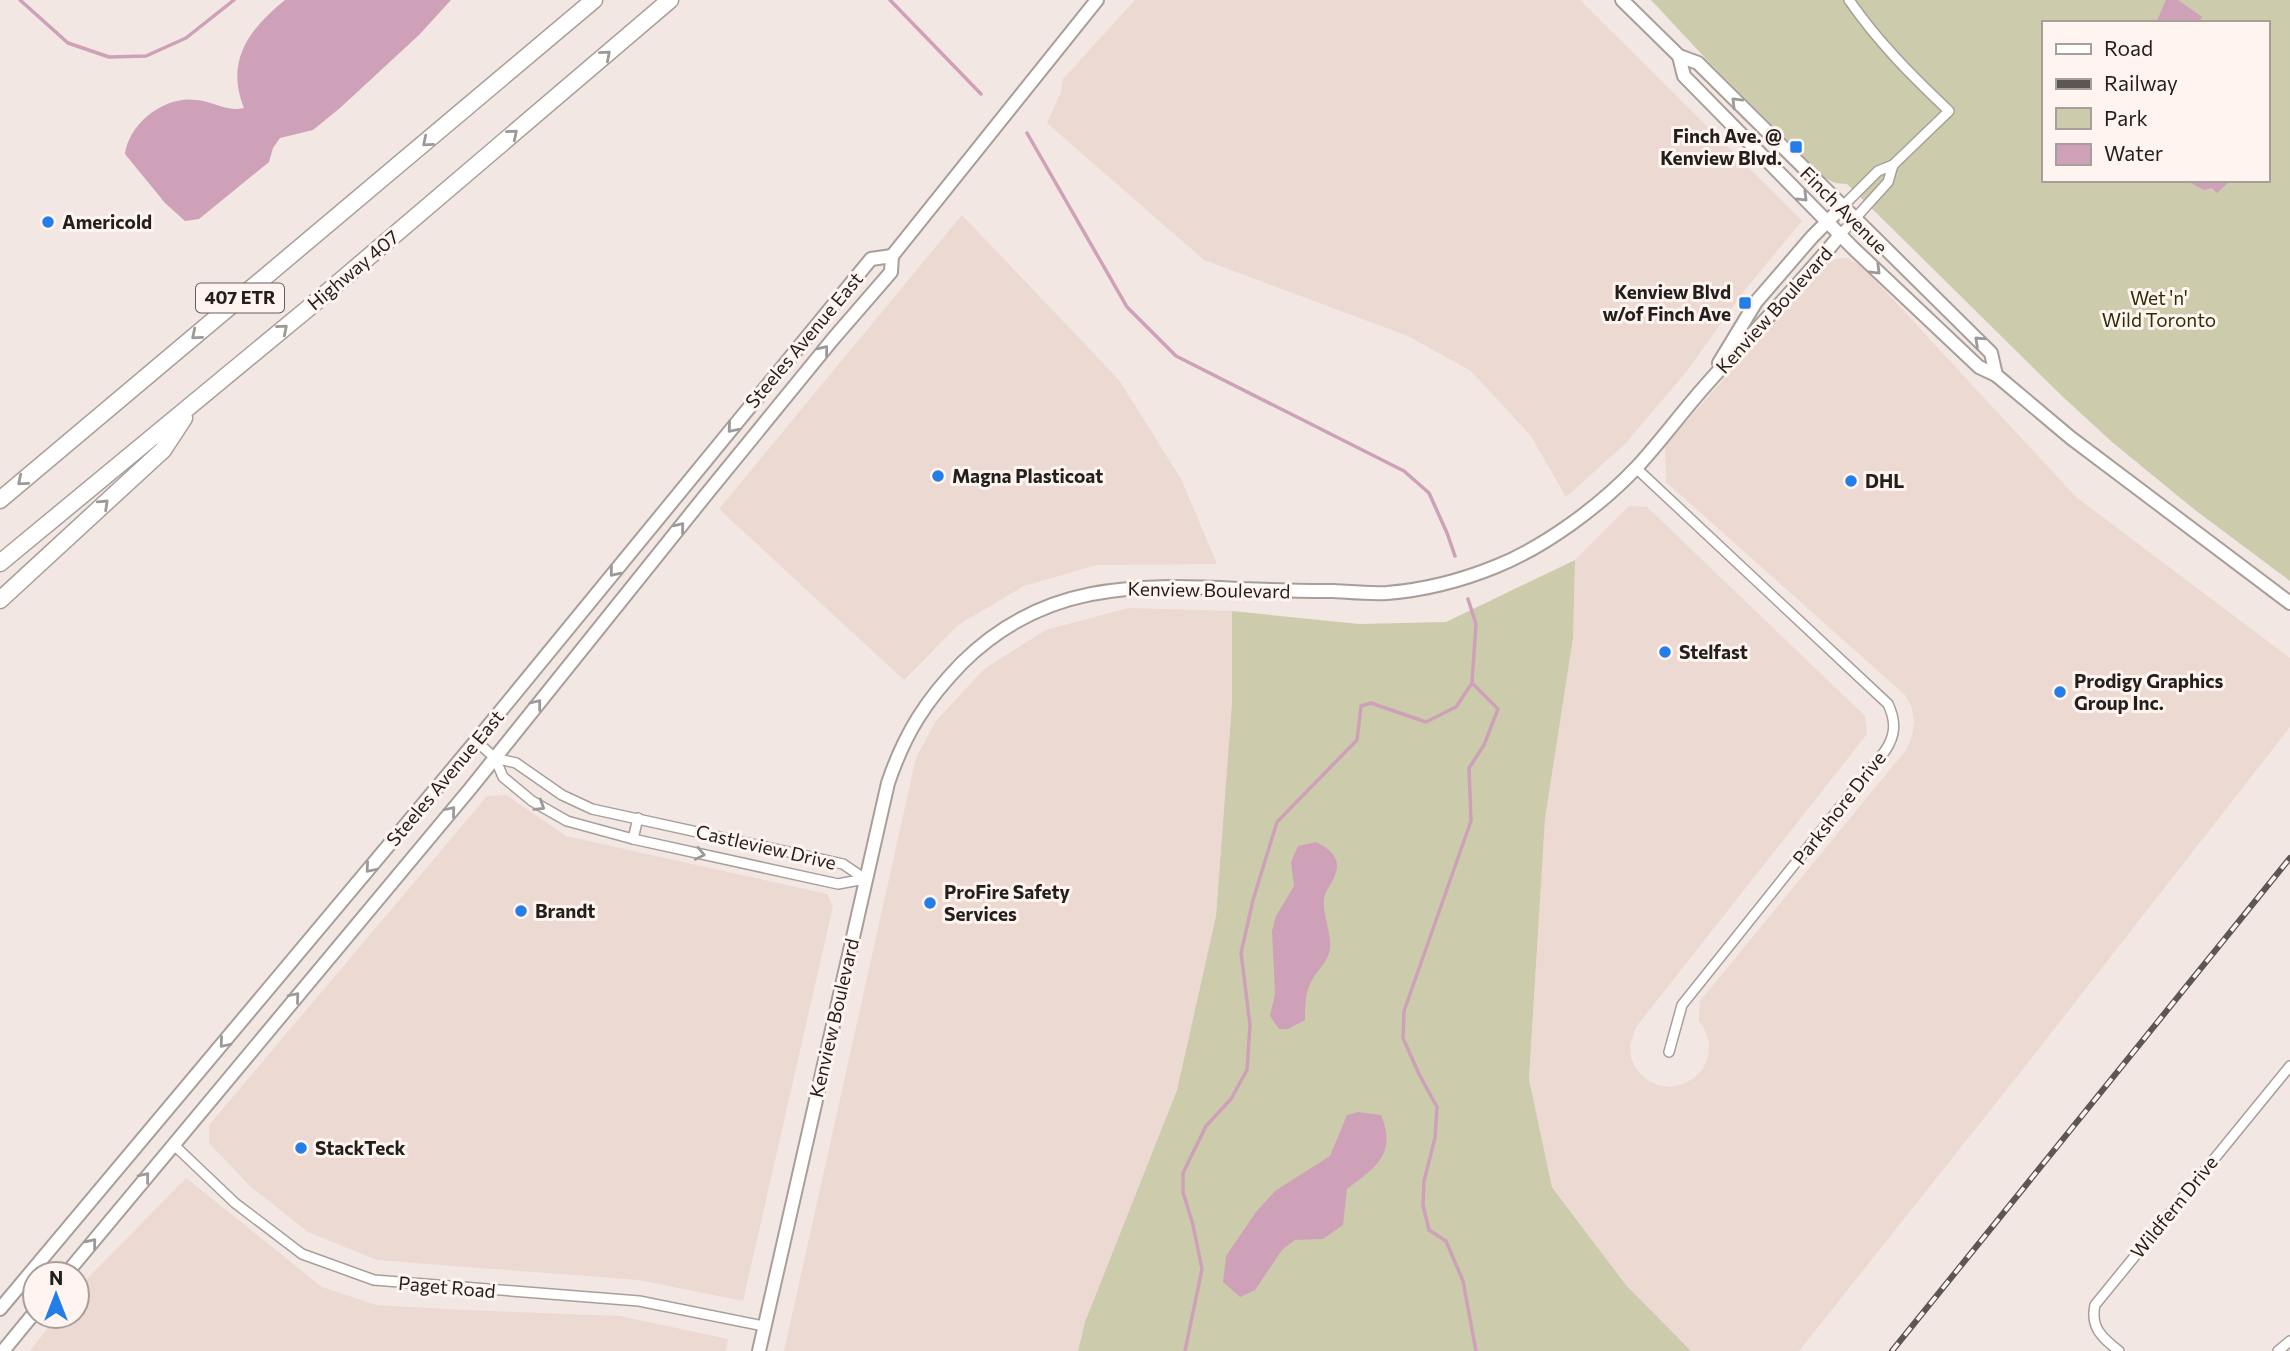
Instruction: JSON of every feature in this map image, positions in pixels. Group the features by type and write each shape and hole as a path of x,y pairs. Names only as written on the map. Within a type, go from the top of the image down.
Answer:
{"highway":[{"name":"407 ETR","path":"0,499 594,0"},
{"name":"Highway 407","path":"0,563 193,404 670,0"},
{"path":"0,600 163,450 193,404"}],"main road":[{"name":"Steeles Avenue East","path":"78,1260 495,758 608,614 891,272 892,256 1097,0"},
{"name":"Finch Avenue","path":"1622,0 1679,55 1698,63 1991,352 1996,375"},
{"name":"Finch Avenue","path":"1679,55 1684,76 1840,235 1979,367 1996,375 2081,446 2290,603"},
{"name":"Kenview Boulevard","path":"1706,384 1756,302 1842,207"},
{"name":"Kenview Boulevard","path":"759,1351 888,783 899,750 913,723 938,687 993,635 1031,613 1104,590 1182,586 1388,593 1446,583 1497,566 1541,545 1636,468 1706,384 1771,315 1840,235"},
{"name":"Steeles Avenue East","path":"0,1310 476,741 872,259 892,256"},
{"path":"3,1351 21,1328"}],"street":[{"path":"1842,207 1878,171 1893,165 1949,111 1909,74 1874,35 1849,0"},
{"path":"1840,235 1888,182 1893,165"},
{"name":"Parkshore Drive","path":"1636,468 1888,704 1894,716 1895,727 1892,739 1867,774 1682,1006 1669,1052"},
{"name":"Castleview Drive","path":"476,741 495,758 503,777 532,801 566,821 633,839 838,884 865,878"},
{"name":"Castleview Drive","path":"495,758 516,764 562,795 592,809 843,864 865,878"},
{"path":"633,839 638,818"},
{"name":"Wildfern Drive","path":"2119,1351 2102,1338 2096,1328 2093,1315 2095,1305 2290,1066"},
{"name":"Paget Road","path":"173,1144 234,1203 302,1254 374,1280 639,1301 764,1326"},
{"path":"2278,1351 2290,1341"}],"shaded area":[{"path":"1135,0 1580,0 1802,221 1744,291 1687,371 1625,444 1566,497 1531,436 1471,371 1408,336 1204,260 1047,123 1061,92 1063,79"},
{"path":"962,215 1119,380 1181,479 1217,564 1097,565 1024,586 958,625 904,680 719,509"},
{"path":"1847,258 1863,267 2076,497 2290,658 2290,727 1799,1351 1691,1351 1626,1285 1552,1186 1529,1079 1545,819 1573,638 1575,560 1629,506 1647,507 1865,716 1867,734 1636,1027 1630,1045 1631,1058 1637,1070 1657,1085 1670,1087 1694,1078 1703,1069 1708,1057 1706,1032 1699,1021 1700,1001 1906,750 1912,737 1912,708 1905,695 1666,482 1665,446 1823,266 1835,259"},
{"path":"1128,608 1232,611 1232,702 1216,916 1177,1090 1085,1322 1078,1351 784,1351 916,758 936,721 984,669 1046,630"},
{"path":"506,795 566,836 827,894 833,906 743,1301 639,1280 377,1260 308,1232 251,1187 209,1143 209,1125 487,796"},
{"path":"186,1178 322,1287 376,1305 620,1316 728,1339 726,1351 30,1351 46,1330 91,1330 91,1275"}],"green space":[{"name":"Wet 'n' Wild Toronto","path":"1651,0 2290,0 2290,581 2195,510 2112,442 1847,184 1835,183 1825,178"},
{"path":"1575,560 1573,638 1545,819 1529,1079 1552,1187 1626,1285 1691,1351 1078,1351 1085,1322 1177,1090 1216,916 1232,702 1232,611 1359,624 1446,622"}],"water":[{"path":"285,0 451,0 419,35 340,108 313,130 280,138 273,148 269,162 199,219 185,221 165,203 125,154 128,143 141,122 161,107 173,102 197,100 226,108 244,108 237,75 244,47 261,22"},
{"path":"2166,0 2178,0 2202,17 2199,21 2157,21"},
{"path":"2189,182 2229,182 2217,193 2212,188 2204,190"},
{"path":"1316,842 1330,851 1337,864 1324,900 1330,949 1327,959 1309,987 1305,1020 1288,1029 1279,1029 1270,1016 1275,994 1272,931 1276,916 1294,886 1291,862 1298,846"},
{"path":"1358,1112 1381,1115 1387,1140 1385,1150 1375,1166 1347,1189 1343,1225 1323,1239 1295,1240 1282,1250 1255,1290 1240,1297 1223,1282 1226,1256 1256,1212 1275,1191 1330,1156 1347,1115"}],"waterway":[{"path":"20,0 68,43 109,57 146,56 186,38 234,0"},
{"path":"890,0 981,94"},
{"path":"1027,133 1127,307 1176,356 1404,471 1429,493 1455,556"},
{"path":"1185,1351 1202,1269 1183,1192 1183,1173 1206,1126 1231,1099 1247,1070 1250,1025 1241,953 1253,900 1277,822 1357,740 1361,706 1371,703 1426,722 1456,707 1472,683 1476,624 1468,599"},
{"path":"1472,683 1498,709 1484,745 1469,768 1471,821 1404,1011 1403,1038 1437,1107 1435,1138 1424,1181 1423,1205 1429,1230 1446,1241 1463,1281 1476,1351"}],"railway":[{"path":"1892,1351 2290,858"}],"place":[{"name":"Finch Ave. @ Kenview Blvd.","path":"1796,147"},
{"name":"Americold","path":"48,222"},
{"name":"Kenview Blvd w/of Finch Ave","path":"1745,303"},
{"name":"Magna Plasticoat","path":"938,476"},
{"name":"DHL","path":"1851,481"},
{"name":"Stelfast","path":"1665,652"},
{"name":"Prodigy Graphics Group Inc.","path":"2060,692"},
{"name":"ProFire Safety Services","path":"930,903"},
{"name":"Brandt","path":"521,911"},
{"name":"StackTeck","path":"301,1148"}]}
